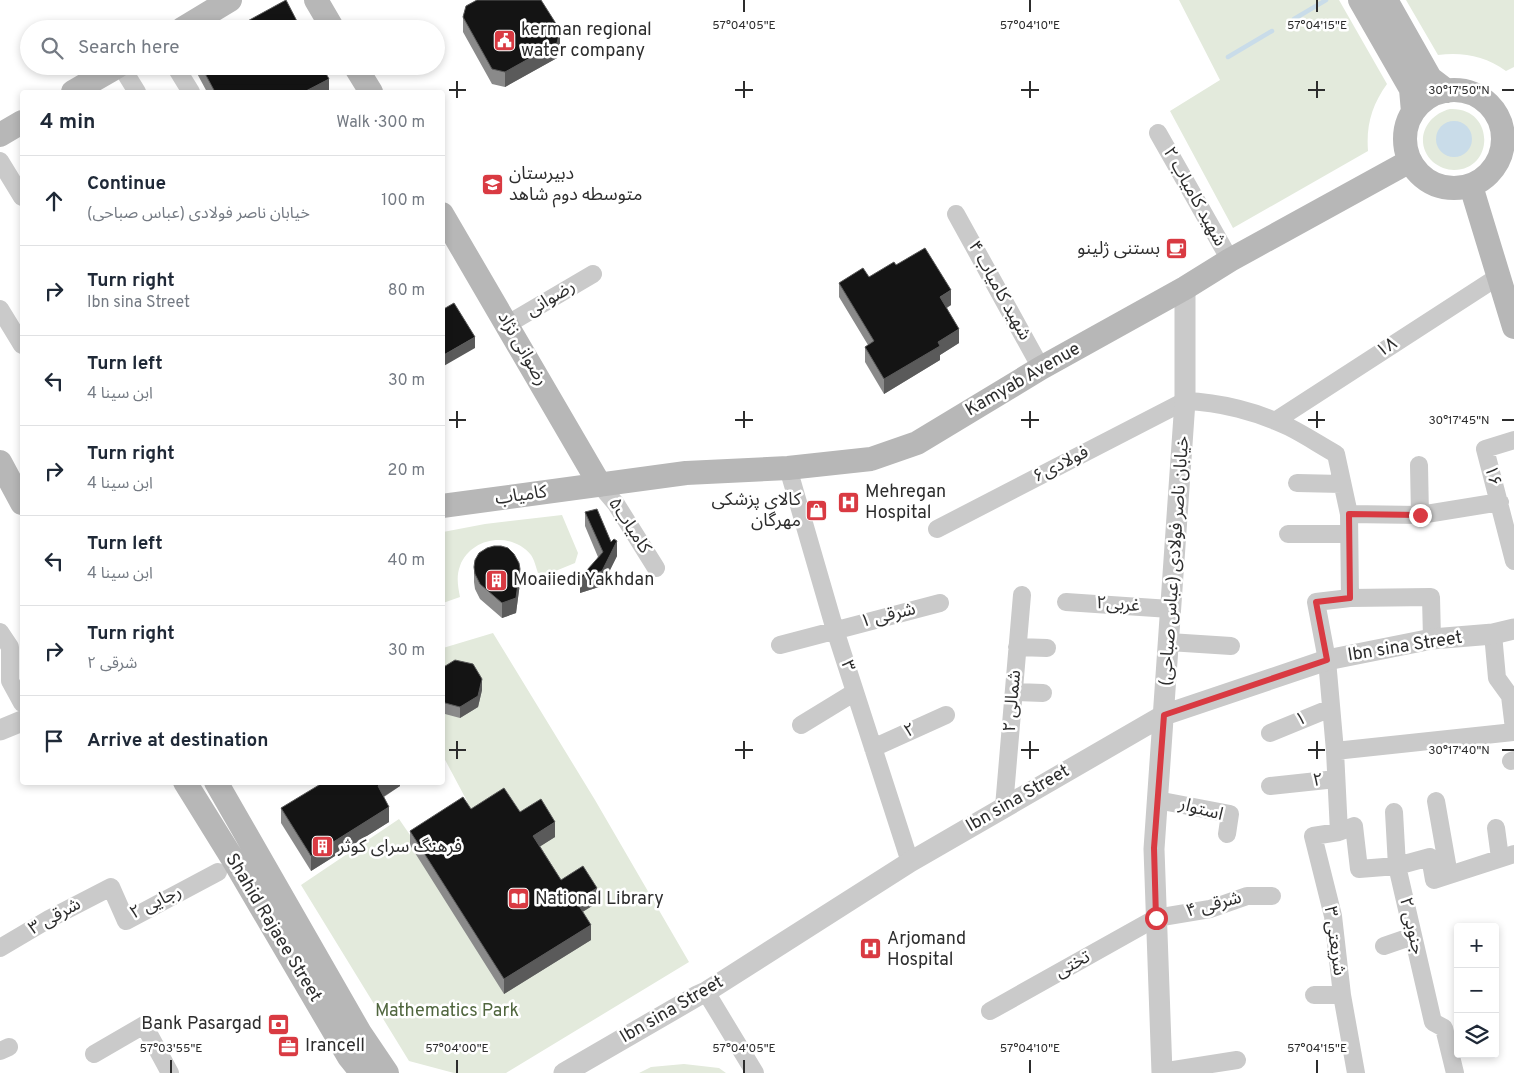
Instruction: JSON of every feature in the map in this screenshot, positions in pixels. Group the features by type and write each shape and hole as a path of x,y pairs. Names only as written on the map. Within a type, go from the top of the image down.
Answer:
{"main road":[{"path":"316,0 328,20"},
{"path":"1360,0 1411,89 1413,112"},
{"path":"1386,0 1430,78 1447,91"},
{"path":"196,20 226,1"},
{"path":"77,90 103,75"},
{"path":"361,75 370,90"},
{"path":"1457,90 1476,95 1505,110 1504,142 1499,161 1487,176 1471,186 1461,188 1436,185 1422,177 1410,161 1405,141 1408,121 1413,112 1428,98 1437,93 1447,91 1457,90"},
{"path":"0,135 20,123"},
{"name":"Kamyab Avenue","path":"600,485 686,472 788,468 871,459 917,443 1042,368 1185,288 1230,260 1410,161"},
{"path":"1471,186 1514,327"},
{"name":"رضوانی نژاد","path":"445,219 508,324 600,485"},
{"path":"0,462 20,499"},
{"name":"کامیاب","path":"445,506 600,485"},
{"name":"Shahid Rajaee Street","path":"187,785 234,861 355,1069"},
{"name":"Shahid Rajaee Street","path":"218,785 360,1033 387,1073"},
{"path":"360,1033 398,1073"}],"street":[{"path":"126,75 137,90"},
{"path":"181,75 190,90"},
{"name":"شهید کامیاب ۲","path":"1158,133 1230,260"},
{"path":"0,161 20,194"},
{"name":"شهید کامیاب ۴","path":"956,214 1042,368"},
{"name":"رضوانی","path":"508,324 593,274"},
{"name":"۱۸","path":"1275,421 1498,276"},
{"name":"خیابان ناصر فولادی (عباس صباحی)","path":"1161,1072 1154,848 1185,401 1185,288"},
{"path":"0,309 20,342"},
{"path":"1185,401 1198,401 1251,412 1289,427 1336,454 1349,514 1350,598"},
{"name":"فولادی۶","path":"937,529 1185,401"},
{"name":"۱۶","path":"1514,440 1485,449 1514,561"},
{"path":"1419,465 1420,515"},
{"name":"۳","path":"788,468 835,630 910,862"},
{"path":"1297,484 1342,484"},
{"name":"کامیاب۵","path":"600,485 616,504 656,568"},
{"path":"1349,514 1420,515 1500,502"},
{"path":"1288,534 1349,534"},
{"name":"۲ شمالی","path":"1004,807 1022,595"},
{"path":"1432,639 1432,597 1350,598 1316,602 1327,660 1335,751 1339,832 1354,826 1359,869 1397,866 1430,857 1434,880 1507,856 1496,828"},
{"name":"غربی۲","path":"1066,602 1170,609"},
{"name":"۱ شرقی","path":"780,645 940,603"},
{"name":"Ibn sina Street","path":"564,1073 706,992 910,862 1164,715 1327,660 1432,639 1493,634 1514,629"},
{"path":"0,632 10,647 10,681 20,699"},
{"path":"1335,751 1514,731 1510,696 1498,678 1493,634"},
{"path":"1169,642 1231,646"},
{"path":"1017,647 1047,648"},
{"path":"801,725 855,692"},
{"path":"1014,692 1043,693"},
{"name":"۱","path":"1270,732 1331,708"},
{"name":"۲","path":"873,748 946,715"},
{"path":"0,730 20,722"},
{"name":"۲","path":"1270,786 1336,779"},
{"name":"استوار","path":"1157,800 1230,814 1227,834"},
{"path":"1436,801 1449,875"},
{"path":"1394,812 1397,866"},
{"name":"شریعتی ۳","path":"1339,832 1313,836 1333,916 1342,995 1356,1073"},
{"name":"۲ جنوبی","path":"1397,866 1433,1022 1444,1028 1455,1073"},
{"name":"رجایی ۲","path":"111,887 126,921 218,872"},
{"name":"شرقی ۳","path":"0,948 49,919 111,887"},
{"name":"۴ شرقی","path":"1156,918 1210,909 1247,896 1272,896"},
{"name":"تختی","path":"990,1011 1156,918"},
{"path":"1384,946 1413,936"},
{"path":"706,992 756,1073"},
{"path":"1314,995 1342,995"},
{"path":"94,1054 144,1025 170,1073"},
{"path":"1161,1072 1237,1060"}],"green space":[{"path":"1179,0 1339,0 1387,84 1377,100 1371,116 1368,133 1368,151 1233,228 1170,111 1220,80"},
{"path":"1406,0 1514,0 1514,67 1506,71 1474,56 1438,55"},
{"path":"1450,109 1465,111 1475,118 1482,127 1484,139 1483,150 1477,160 1467,167 1454,170 1443,168 1433,162 1427,155 1423,138 1428,123 1441,112"},
{"path":"562,515 578,553 575,563 553,572 538,573 531,555 523,547 503,540 482,543 465,556 460,566 458,585 460,597 445,602 445,532 485,524"},
{"name":"Mathematics Park","path":"493,633 595,800 689,962 506,1073 454,1073 409,1061 301,885 399,819 410,835 467,801 445,760 445,647"},
{"path":"684,1064 719,1068 726,1073 639,1073 651,1067"}],"water":[{"path":"1454,121 1461,122 1467,126 1471,132 1471,146 1467,152 1461,156 1454,157 1447,156 1441,152 1437,146 1436,139 1437,132 1441,126 1447,122"}],"building":[{"path":"286,0 296,20 249,20"},
{"path":"477,0 541,0 560,30 557,43 505,72 492,69 463,17 466,6"},
{"path":"206,75 327,75 329,79 308,90 214,90"},
{"path":"925,248 951,290 940,297 959,329 938,342 940,346 884,379 865,347 874,341 839,283 863,268 869,277 894,262 896,265"},
{"path":"454,303 475,337 445,354 445,308"},
{"path":"597,509 611,542 614,539 617,541 602,571 580,578 603,552 585,512"},
{"path":"494,546 508,548 514,554 520,569 516,598 502,603 480,584 474,567 479,553"},
{"path":"455,660 473,664 482,679 478,696 460,707 445,703 445,666"},
{"name":"فرهنگ سرای کوثر","path":"319,785 379,785 378,786 389,807 311,856 281,808"},
{"name":"National Library","path":"504,788 520,812 541,799 555,822 533,836 561,880 583,866 597,888 576,901 591,925 504,979 410,831 463,797 471,809"}],"waterway":[{"path":"1294,19 1326,0"},
{"path":"1228,57 1272,31"}],"place":[{"name":"kerman regional water company","path":"505,40"},
{"name":"دبیرستان متوسطه دوم شاهد","path":"493,184"},
{"name":"بستنی ژلینو","path":"1176,249"},
{"name":"Mehregan Hospital","path":"849,502"},
{"name":"کالای پزشکی مهرگان","path":"817,510"},
{"name":"Moaiiedi Yakhdan","path":"497,580"},
{"name":"فرهنگ سرای کوثر","path":"322,847"},
{"name":"National Library","path":"519,899"},
{"name":"Arjomand Hospital","path":"871,949"},
{"name":"Bank Pasargad","path":"278,1024"},
{"name":"Irancell","path":"289,1046"}],"route":[{"path":"1156,918 1154,848 1164,715 1327,660 1316,602 1350,598 1349,514 1420,515"}]}
